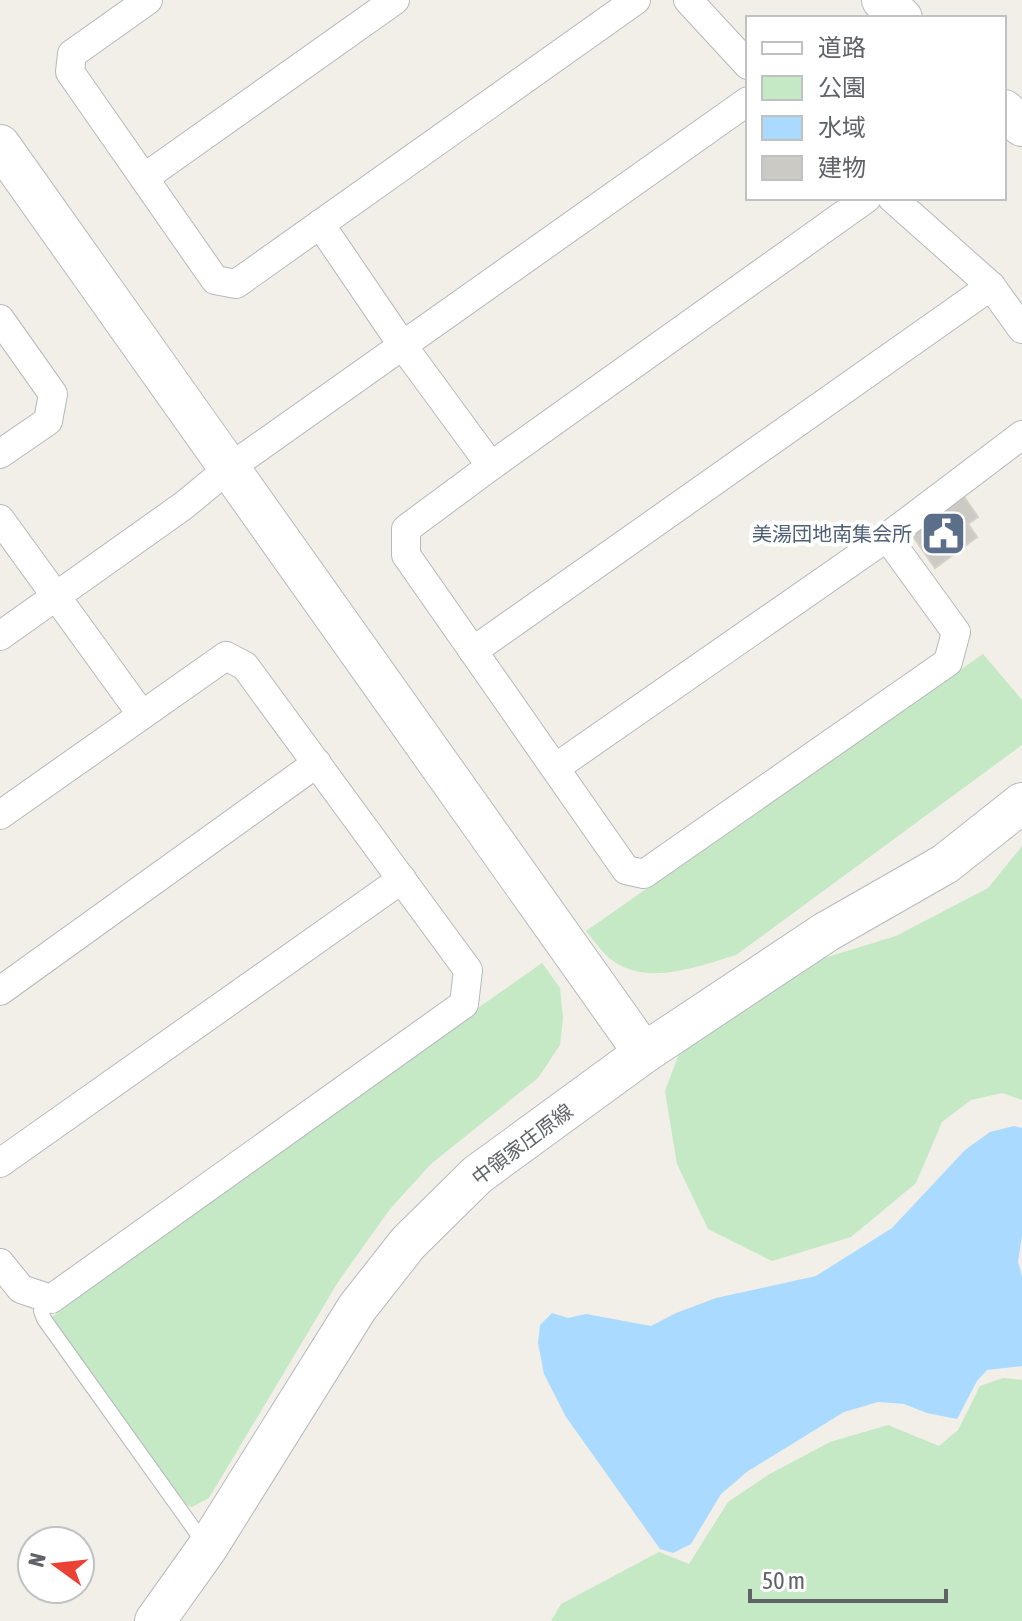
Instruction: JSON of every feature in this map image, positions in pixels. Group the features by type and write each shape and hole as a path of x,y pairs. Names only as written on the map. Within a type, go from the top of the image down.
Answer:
{"main road":[{"path":"882,0 900,16"},
{"path":"1006,112 1022,126"},
{"path":"0,145 644,1053"},
{"name":"中領家庄原線","path":"155,1621 207,1548 357,1308 408,1243 477,1175 644,1053 826,932 945,864 1022,803"}],"street":[{"path":"148,0 72,54 70,72 215,280 236,284 636,0"},
{"path":"144,178 395,0"},
{"path":"688,0 746,63"},
{"path":"0,636 183,506 228,469 746,102"},
{"path":"864,200 406,529 406,555 626,870 644,874 948,662 956,632 887,537"},
{"path":"894,200 991,286 1022,329"},
{"path":"320,224 403,346 491,466"},
{"path":"473,651 991,286"},
{"path":"0,319 53,394 48,421 0,454"},
{"path":"555,768 887,537 1022,435"},
{"path":"0,519 142,715"},
{"path":"0,815 226,656 245,666 468,970 464,1004 51,1299 21,1289 0,1263"},
{"path":"0,991 317,763"},
{"path":"0,1163 402,879"}],"lane":[{"path":"41,1311 207,1548"}],"green space":[{"path":"983,654 1022,700 1022,745 736,955 669,972 635,971 606,955 586,931"},
{"path":"1022,846 1022,1100 1002,1093 971,1100 942,1122 916,1183 851,1237 772,1261 708,1229 677,1164 665,1091 680,1051 808,963 896,936 988,888"},
{"path":"542,963 560,988 563,1018 560,1045 538,1078 431,1164 390,1209 338,1282 209,1498 192,1507 181,1503 52,1317 253,1166"},
{"path":"1003,1378 1022,1380 1022,1621 551,1621 561,1604 659,1552 689,1564 728,1502 768,1475 830,1442 888,1425 939,1446 958,1430 980,1386"}],"water":[{"path":"1014,1126 1022,1128 1022,1236 1018,1261 1022,1277 1022,1366 987,1370 977,1381 957,1419 904,1404 878,1402 844,1412 748,1471 721,1494 691,1544 673,1553 660,1549 566,1417 544,1374 538,1343 540,1325 552,1313 568,1318 586,1314 651,1326 716,1298 816,1276 892,1228 965,1150 990,1132"}],"building":[{"name":"美湯団地南集会所","path":"960,491 978,517 968,524 977,537 935,568 908,529"}],"place":[{"name":"美湯団地南集会所","path":"943,533"}]}
